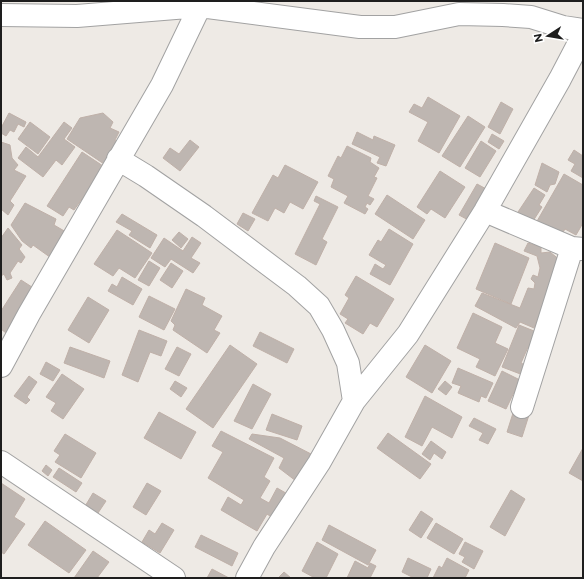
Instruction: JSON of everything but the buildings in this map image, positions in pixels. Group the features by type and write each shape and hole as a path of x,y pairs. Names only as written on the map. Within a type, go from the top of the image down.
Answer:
{"street":[{"path":"1,366 29,314 162,85 200,6"},
{"path":"1,15 77,16 200,6 360,27 395,27 459,14 531,17 563,27 583,30"},
{"path":"247,578 264,547 319,463 354,401 408,334 485,211 560,79 583,35"},
{"path":"118,159 146,176 204,216 297,286 319,306 333,330 348,363 354,401"},
{"path":"485,211 578,248 522,407"},
{"path":"1,462 174,578"}]}
